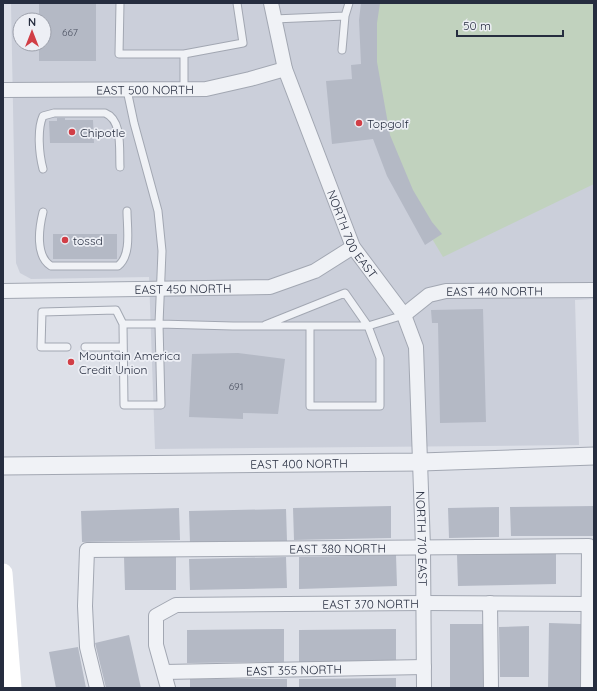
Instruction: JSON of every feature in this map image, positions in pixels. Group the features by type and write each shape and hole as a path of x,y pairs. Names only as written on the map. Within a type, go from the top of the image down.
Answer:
{"main road":[{"path":"3,573 12,688"}],"street":[{"name":"NORTH 700 EAST","path":"271,3 285,69 353,247 404,315 416,347 421,462"},
{"name":"EAST 500 NORTH","path":"3,90 206,89 285,69"},
{"name":"EAST 450 NORTH","path":"3,291 270,287 295,280 315,271 353,247"},
{"name":"EAST 440 NORTH","path":"404,315 429,295 446,291 594,290"},
{"name":"EAST 400 NORTH","path":"3,466 421,462 594,456"},
{"name":"NORTH 710 EAST","path":"421,462 424,688"},
{"name":"EAST 380 NORTH","path":"97,688 87,640 85,606 87,550 588,546 588,604"},
{"name":"EAST 370 NORTH","path":"164,672 156,645 156,616 176,605 424,603 588,604"},
{"path":"490,603 490,688"},
{"path":"588,604 588,688"},
{"name":"EAST 355 NORTH","path":"164,672 424,667"},
{"path":"164,672 168,688"}],"lane":[{"path":"120,3 119,54 184,54 243,43 236,3"},
{"path":"342,50 345,16 349,3"},
{"path":"274,18 345,16"},
{"path":"184,54 184,89"},
{"path":"67,347 41,346 42,312 116,310 123,324 124,405 161,405 159,324 162,251 158,211 134,123 127,90"},
{"path":"43,169 40,160 40,122 43,116 54,113 105,113 112,116 116,122 120,167"},
{"path":"43,212 40,223 41,254 44,262 51,266 118,266 124,262 126,254 127,211"},
{"path":"261,326 346,293 368,326 380,358 380,406 310,406 310,326"},
{"path":"123,324 368,326 404,315"},
{"path":"85,347 124,347"}],"shaded area":[{"path":"11,3 594,3 594,299 575,300 579,445 155,449 149,277 31,279 20,273 16,263"}],"green space":[{"name":"Topgolf","path":"374,3 594,3 594,184 443,257 428,232 378,124"}],"building":[{"path":"39,3 96,3 96,61 39,61 39,52 52,52 52,12 39,12"},
{"name":"Topgolf","path":"361,3 380,3 377,23 377,62 390,135 413,190 432,222 442,234 425,245 387,176 373,139 332,144 326,81 352,79 351,65 361,64 359,20"},
{"name":"Chipotle","path":"57,118 65,118 65,120 93,120 94,143 50,143 49,121 57,121"},
{"path":"53,234 117,234 117,259 53,259"},
{"path":"483,309 486,422 440,423 438,323 432,323 431,310"},
{"path":"238,353 285,359 278,414 243,413 243,419 189,417 192,354"},
{"path":"391,506 391,538 294,540 293,508"},
{"path":"594,506 594,536 511,536 510,507"},
{"path":"499,507 499,537 449,538 448,508"},
{"path":"179,508 180,540 82,542 81,511"},
{"path":"286,509 287,541 190,543 189,511"},
{"path":"556,553 556,584 458,586 457,555"},
{"path":"396,555 397,586 299,589 299,557"},
{"path":"124,557 176,557 176,590 125,590"},
{"path":"286,557 287,588 190,590 189,559"},
{"path":"549,623 581,624 581,688 548,688"},
{"path":"450,624 483,624 483,688 450,688"},
{"path":"529,626 529,677 500,677 499,627"},
{"path":"284,629 284,662 187,663 187,630"},
{"path":"396,629 396,662 299,663 299,630"},
{"path":"129,635 141,688 106,688 95,643"},
{"path":"78,647 86,688 56,688 49,652"},
{"path":"396,678 396,688 299,688 299,679"},
{"path":"190,679 287,679 287,688 190,688"}],"place":[{"name":"Topgolf","path":"359,123"},
{"name":"Chipotle","path":"72,132"},
{"name":"tossd","path":"65,240"},
{"name":"Mountain America Credit Union","path":"71,362"}]}
